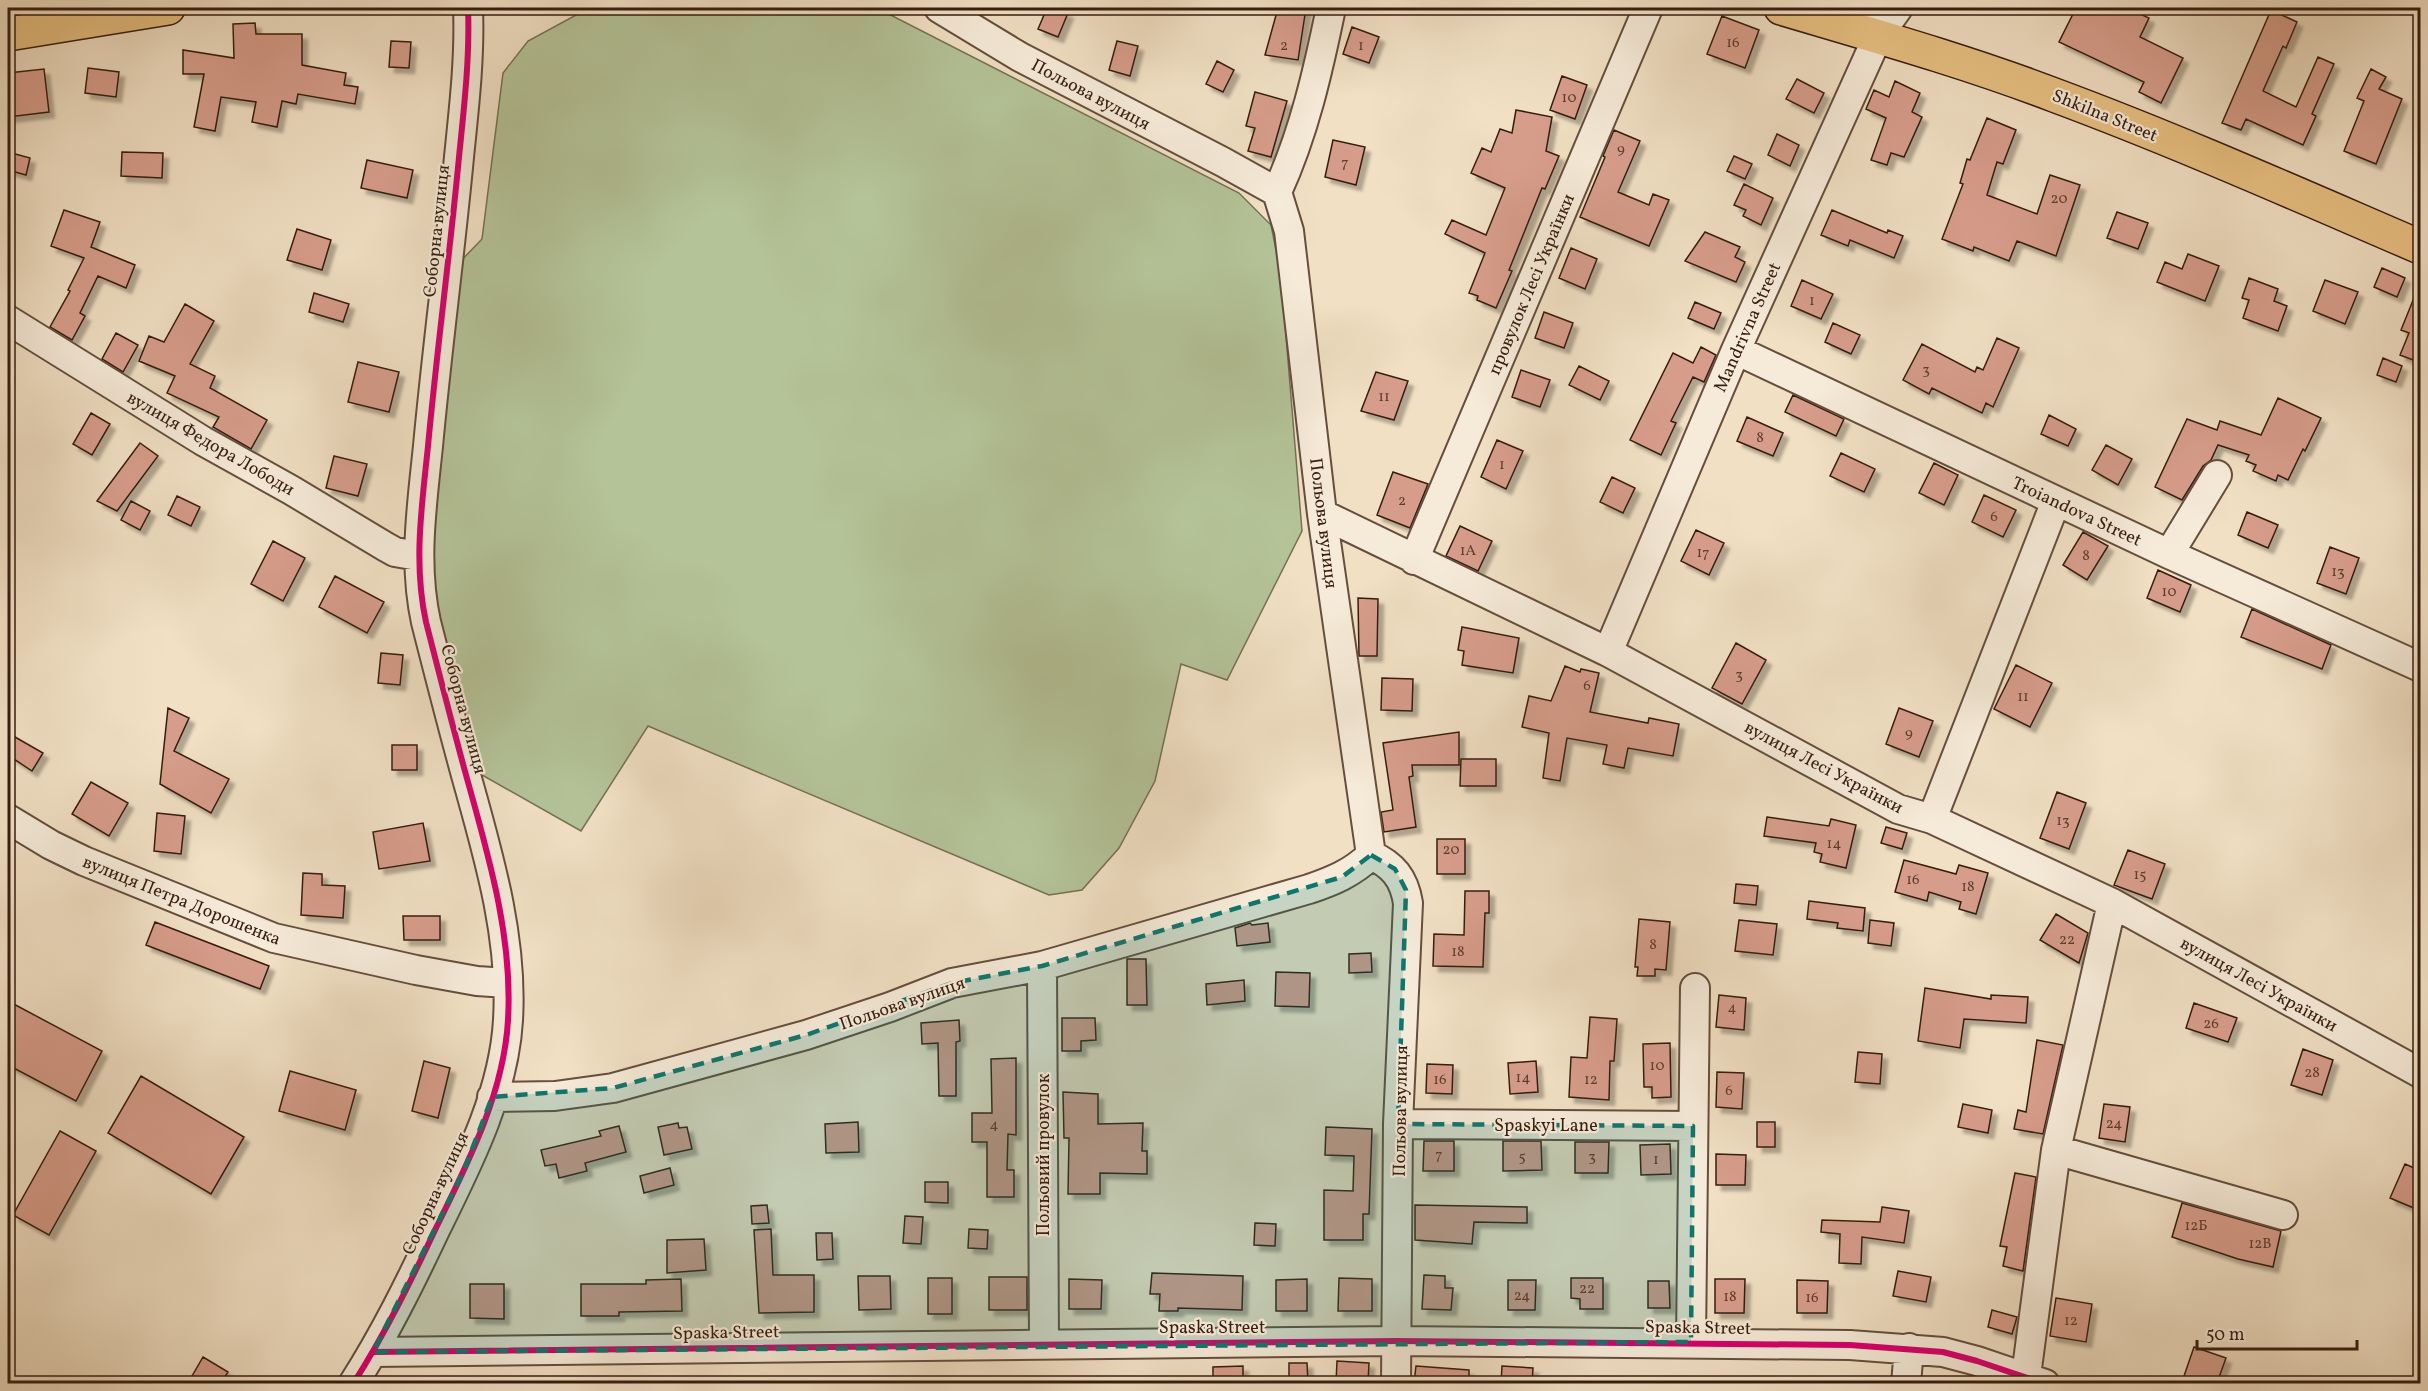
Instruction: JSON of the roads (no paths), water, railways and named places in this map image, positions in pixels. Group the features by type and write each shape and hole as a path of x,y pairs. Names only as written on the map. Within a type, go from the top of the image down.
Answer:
{"main road":[{"path":"8,34 168,8"},
{"name":"Shkilna Street","path":"1781,8 1878,36 2052,94 2132,125 2421,247"}],"street":[{"name":"Соборна вулиця","path":"352,1383 373,1352 464,1170 492,1097 507,1036 507,983 493,876 426,622 421,599 418,556 433,389 463,115 468,8"},
{"name":"Польова вулиця","path":"939,8 1020,57 1232,166 1277,192 1289,231 1322,514 1371,855"},
{"path":"1277,192 1295,147 1321,62 1331,8"},
{"name":"провулок Лесі Українки","path":"1414,560 1648,8"},
{"path":"1853,8 1878,36"},
{"name":"Mandrivna Street","path":"1608,652 1736,350 1878,36 1898,8"},
{"name":"вулиця Федора Лободи","path":"8,320 180,427 291,490 371,539 395,552 418,556"},
{"name":"Troiandova Street","path":"1736,350 2169,554 2421,667"},
{"path":"2169,554 2217,475"},
{"path":"1932,819 2056,501"},
{"name":"вулиця Лесі Українки","path":"1322,514 1608,652 1898,809 1932,819 2112,903 2421,1073"},
{"name":"вулиця Петра Дорошенка","path":"8,819 51,845 84,861 274,938 405,968 477,981 507,983"},
{"name":"Польова вулиця","path":"492,1097 576,1094 613,1088 806,1035 890,1007 952,983 1042,966 1309,889 1354,870 1371,855"},
{"name":"Польова вулиця","path":"1371,855 1395,869 1406,890 1408,903 1398,1124 1396,1383"},
{"path":"2036,1380 2056,1149 2112,903"},
{"name":"Польовий провулок","path":"1042,966 1044,1343"},
{"path":"1691,1342 1695,988"},
{"name":"Spaskyi Lane","path":"1398,1124 1693,1126"},
{"path":"2056,1149 2283,1215"},
{"name":"Spaska Street","path":"373,1352 1044,1343 1691,1342 1909,1348 1960,1356 2036,1380"},
{"path":"1906,1383 1909,1348"}]}
